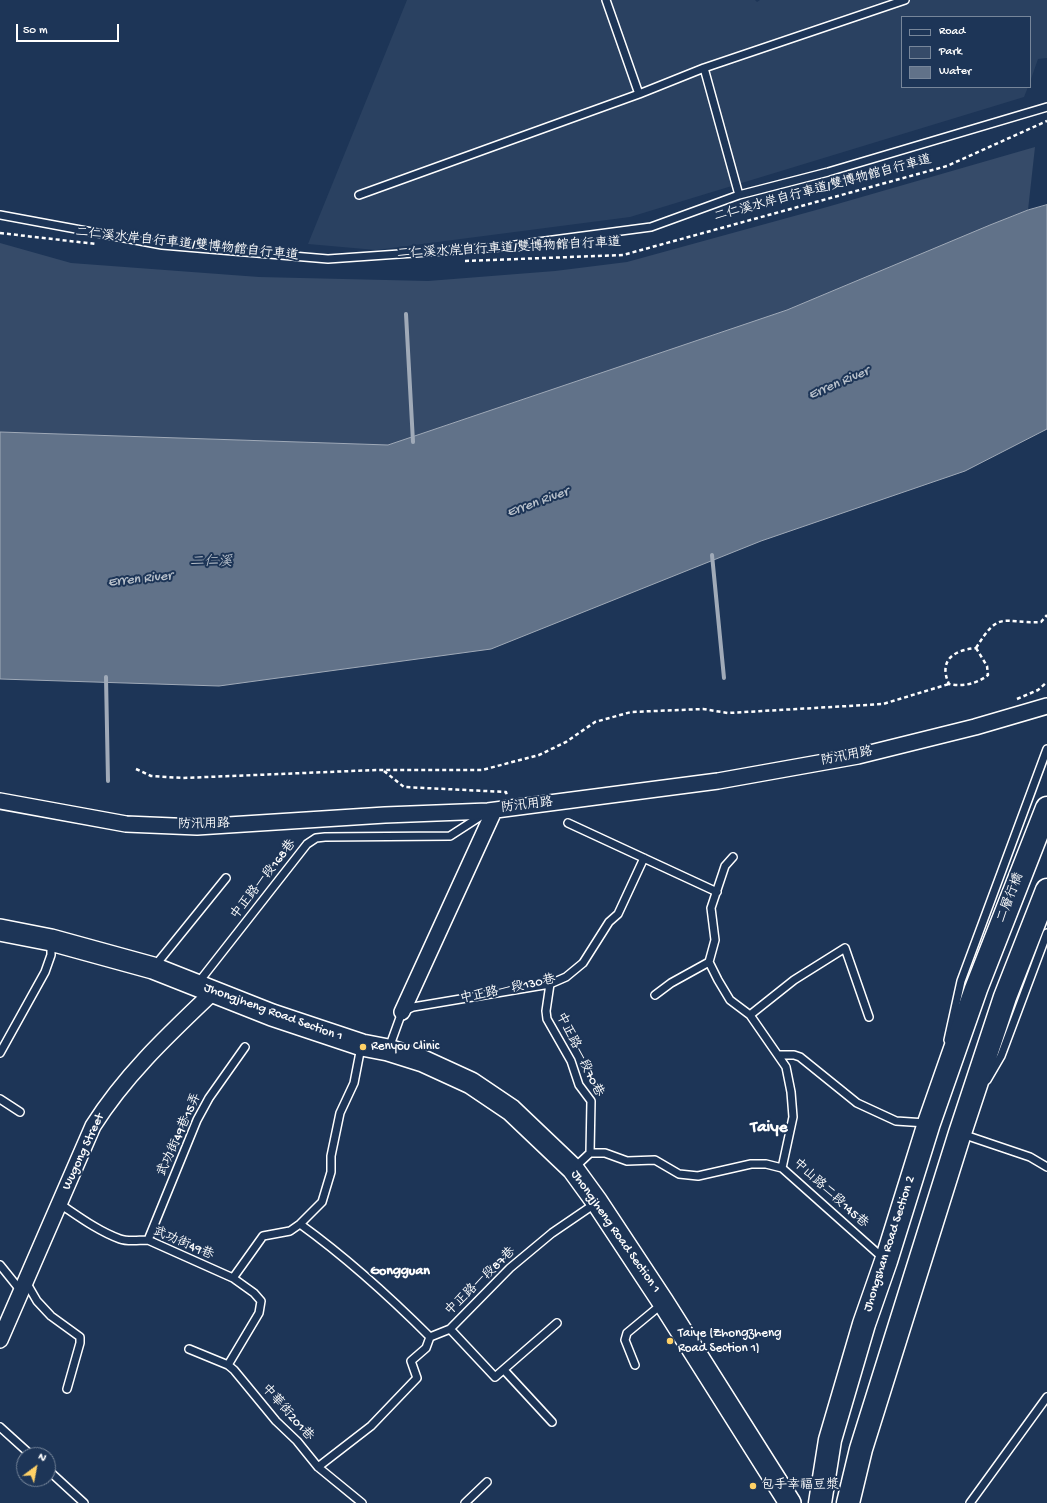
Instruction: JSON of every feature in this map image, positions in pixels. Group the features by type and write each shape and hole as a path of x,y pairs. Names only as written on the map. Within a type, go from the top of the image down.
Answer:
{"main road":[{"name":"二層行橋","path":"976,989 1047,808"},
{"path":"848,1503 861,1449 963,1125 1005,996 1047,890"},
{"name":"Jhongshan Road Section 2","path":"820,1503 830,1440 864,1324 886,1261 932,1115 976,989"}],"street":[{"name":"防汛用路","path":"0,801 126,824 197,827 385,815 491,811 718,781 858,756 1047,706"},
{"path":"402,1012 491,811"},
{"name":"Jhongjheng Road Section 1","path":"0,930 51,940 153,968 204,989 362,1045 388,1050 423,1061 471,1083 511,1110 573,1169 597,1202 664,1302 790,1503"},
{"name":"Wugong Street","path":"0,1340 93,1126 146,1056 204,989"}],"lane":[{"path":"606,0 639,94"},
{"path":"359,194 639,94 704,68 905,0"},
{"path":"704,68 739,195"},
{"path":"0,215 162,245 328,259 500,247 651,227 739,195 828,172 1047,107"},
{"path":"778,1055 794,1055 800,1057 853,1100 896,1121 932,1115 961,981 1047,749"},
{"name":"中正路一段168巷","path":"204,989 307,844 316,838 450,836 491,811"},
{"path":"568,824 717,892"},
{"path":"655,995 671,983 709,962 715,940 711,908 725,866 733,857"},
{"name":"中正路一段130巷","path":"402,1012 413,1008 550,984 566,976 586,958 609,922 618,914 644,858"},
{"path":"153,968 226,878"},
{"path":"1047,933 1001,1056 963,1125 1030,1157 1047,1167"},
{"path":"0,1053 46,972 51,955 51,940"},
{"path":"750,1015 794,980 845,948 869,1017"},
{"name":"中山路二段145巷","path":"709,962 730,1000 750,1015 778,1055 787,1071 791,1092 793,1117 782,1168 886,1261"},
{"name":"中正路一段70巷","path":"550,984 546,1011 547,1019 574,1066 579,1085 591,1101 590,1153"},
{"path":"388,1050 402,1012"},
{"path":"233,1278 263,1236 290,1231 300,1224 322,1202 331,1172 330,1156 340,1113 354,1083 362,1045"},
{"name":"武功街49巷15弄","path":"148,1240 197,1120 209,1098 245,1047"},
{"path":"0,1099 20,1112"},
{"path":"573,1169 590,1153 605,1153 627,1161 655,1160 679,1174 698,1176 750,1164 766,1164 782,1168"},
{"name":"中正路一段87巷","path":"430,1336 450,1329 510,1268 552,1233 597,1202"},
{"name":"武功街49巷","path":"60,1204 86,1221 120,1239 134,1241 148,1240 233,1278 254,1293 261,1301 259,1313 228,1365"},
{"path":"300,1224 369,1278 430,1336 426,1348 411,1361 417,1378 371,1426 318,1467"},
{"path":"0,1266 24,1286 51,1316 80,1337 80,1343 67,1389"},
{"path":"635,1365 625,1340 627,1333 664,1302"},
{"path":"450,1329 495,1377 557,1323"},
{"name":"中華街201巷","path":"189,1348 228,1365 241,1378 276,1421 297,1441 318,1467 362,1503"},
{"path":"504,1370 552,1422"},
{"path":"970,1503 1047,1397"},
{"path":"0,1427 22,1447"},
{"path":"56,1477 84,1503"},
{"path":"465,1503 487,1482"}],"path":[{"name":"二仁溪水岸自行車道/雙博物館自行車道","path":"457,262 623,255 948,166 1047,121"},
{"name":"二仁溪水岸自行車道/雙博物館自行車道","path":"0,233 102,245"},
{"path":"976,648 986,632 994,624 1005,620 1040,622 1047,615"},
{"path":"136,769 151,776 183,778 384,770 482,770 539,755 566,742 595,722 630,712 704,709 728,713 876,704 949,684 958,686 981,681 988,675 987,666 976,648"},
{"path":"949,684 946,676 946,665 951,656 962,649 976,648"},
{"path":"384,770 404,787 506,792 511,808"}],"shaded area":[{"path":"407,0 755,0 757,2 760,0 1047,0 1047,58 1038,59 1031,79 1031,16 901,16 901,88 1028,88 1024,97 630,217 376,250 308,244"}],"green space":[{"path":"1035,147 1028,210 787,310 388,445 0,432 0,243 71,263 259,277 428,281 555,271 627,262 827,207"}],"water":[{"name":"二仁溪","path":"1047,205 1047,429 965,471 761,541 491,649 219,686 0,679 0,432 388,445 787,310 990,225 1028,210"}],"waterway":[{"path":"406,314 413,442"},
{"path":"712,555 724,678"},
{"path":"106,677 108,781"}],"place":[{"name":"Renyou Clinic","path":"363,1047"},
{"name":"Taiye (Zhongzheng Road Section 1)","path":"670,1341"},
{"name":"包手幸福豆漿","path":"753,1486"}],"district":[{"name":"Taiye","path":"769,1128"},
{"name":"Gongguan","path":"400,1272"}],"water label":[{"name":"Erren River","path":"839,384"},
{"name":"Erren River","path":"538,503"},
{"name":"Erren River","path":"140,580"}]}
